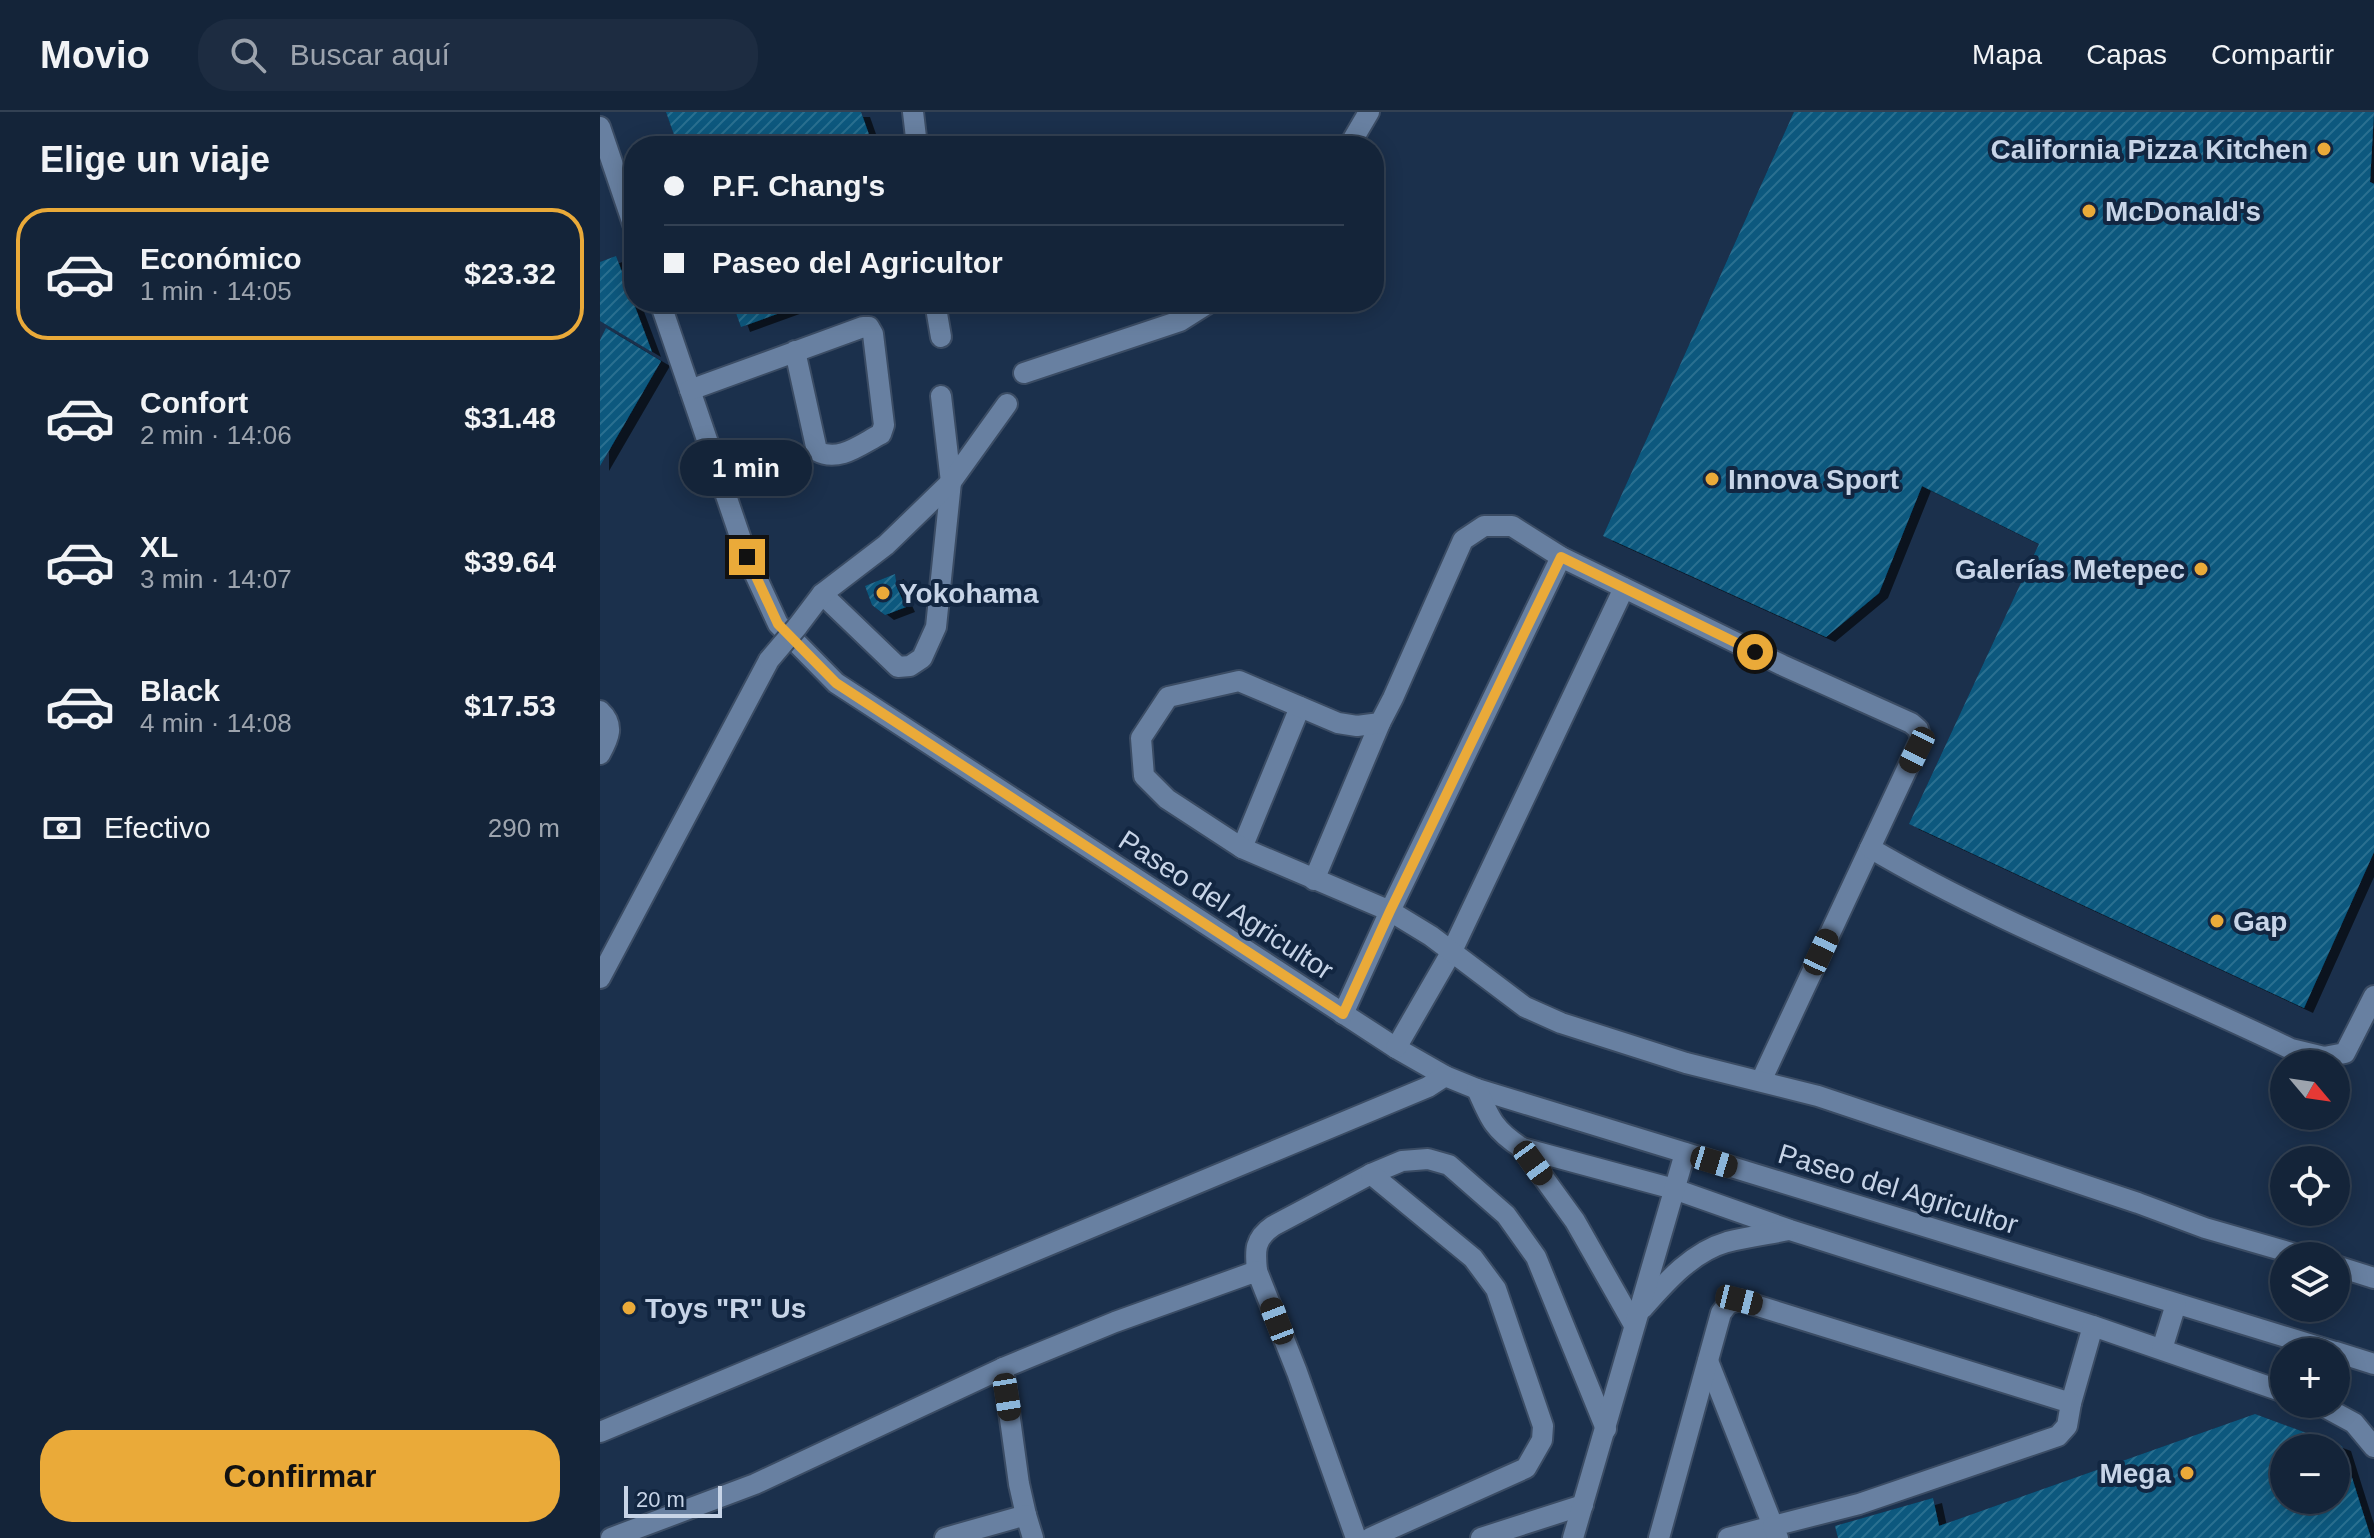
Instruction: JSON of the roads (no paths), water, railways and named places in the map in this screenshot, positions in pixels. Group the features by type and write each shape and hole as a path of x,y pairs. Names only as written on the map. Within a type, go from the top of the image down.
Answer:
{"street":[{"path":"913,112 916,136"},
{"path":"1355,136 1369,112"},
{"path":"602,139 624,200"},
{"name":"Paseo del Agricultor","path":"663,312 747,557 778,624 811,659 836,683 1396,1048 1445,1076 1477,1089 2289,1338"},
{"path":"937,312 941,337"},
{"path":"1024,373 1180,321 1194,312"},
{"path":"690,390 795,351 863,327 869,327 873,334 884,425 881,434 841,455 827,457 817,451 795,351"},
{"path":"822,594 898,667 910,666 922,658 936,627 951,482 941,396"},
{"path":"600,978 769,660 822,594 886,545 951,482 1007,404"},
{"path":"1314,880 1380,723 1463,540 1484,526 1512,526 1561,557 1918,729 1921,739 1917,750 1761,1081"},
{"path":"1343,1014 1561,557"},
{"path":"1396,1048 1452,951 1624,588"},
{"path":"1380,723 1357,726 1338,723 1239,681 1168,697 1141,738 1144,776 1167,799 1242,848 1390,911 1452,951 1525,1007 1561,1023 1686,1063 1818,1096 2205,1228 2270,1247"},
{"path":"1242,848 1300,707"},
{"path":"600,711 608,718 610,728 600,754"},
{"path":"1870,848 1987,911 2291,1049 2324,1057 2345,1053 2374,996"},
{"path":"600,1432 1413,1093 1445,1076"},
{"path":"1477,1089 1492,1124 1503,1136 1522,1148 1674,1189 2270,1387"},
{"path":"1522,1148 1575,1221 1636,1320"},
{"path":"1573,1538 1685,1153"},
{"path":"1356,1538 1257,1271 1255,1250 1263,1233 1371,1174 1402,1161 1428,1159 1449,1165 1506,1215 1536,1257 1606,1429"},
{"path":"1370,1538 1526,1468 1542,1440 1543,1426 1496,1289 1473,1258 1371,1174"},
{"path":"1636,1320 1675,1273 1698,1256 1724,1243 1790,1230"},
{"path":"2350,1270 2374,1278"},
{"path":"611,1538 755,1484 1003,1368 1115,1322 1257,1271"},
{"path":"1659,1538 1721,1313 1728,1304 1739,1300 2071,1403"},
{"path":"2162,1349 2176,1304"},
{"path":"1728,1538 1776,1532 2058,1436 2067,1426 2093,1326"},
{"name":"Paseo del Agricultor","path":"2350,1356 2374,1364"},
{"path":"1708,1361 1776,1532"},
{"path":"1003,1368 1019,1484 1033,1538"},
{"path":"2345,1418 2354,1423 2374,1447"},
{"path":"1481,1538 1583,1505"},
{"path":"945,1538 1026,1515"}],"place":[{"name":"California Pizza Kitchen","path":"2324,149"},
{"name":"McDonald's","path":"2089,211"},
{"name":"Innova Sport","path":"1712,479"},
{"name":"Galerías Metepec","path":"2201,569"},
{"name":"Yokohama","path":"883,593"},
{"name":"Gap","path":"2217,921"},
{"name":"Toys \"R\" Us","path":"629,1308"},
{"name":"Mega","path":"2187,1473"}]}
